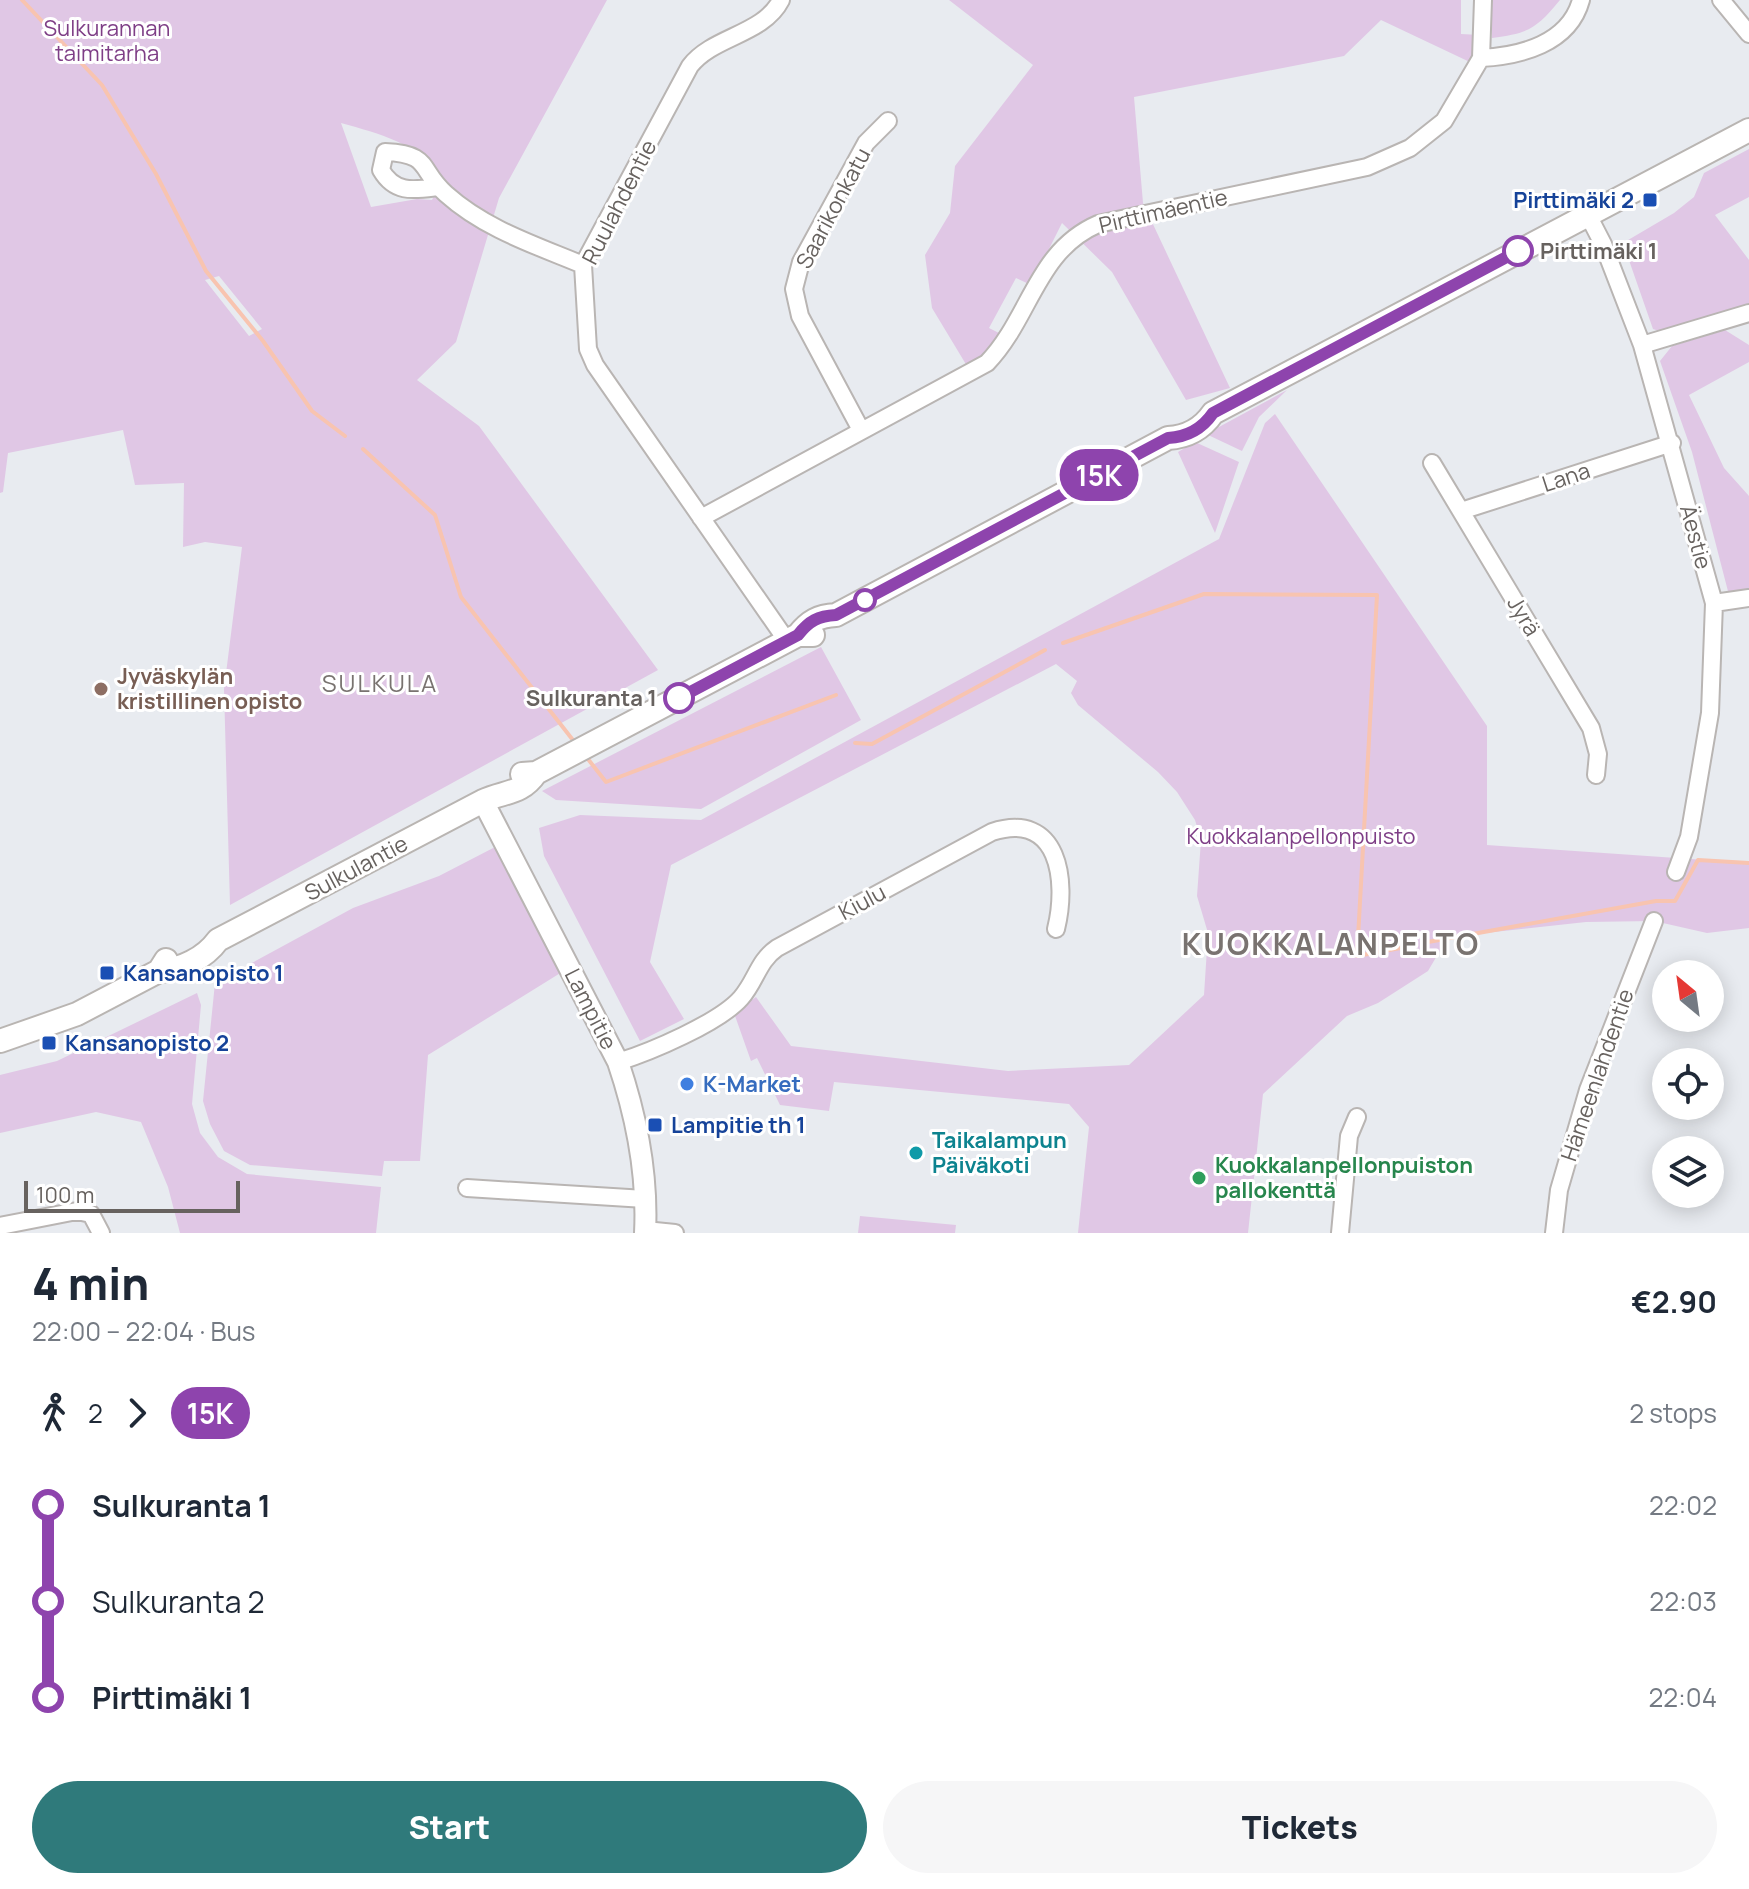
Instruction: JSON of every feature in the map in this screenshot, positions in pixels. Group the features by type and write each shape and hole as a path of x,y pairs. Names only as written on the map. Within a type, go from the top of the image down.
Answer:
{"main road":[{"name":"Sulkulantie","path":"0,1041 77,1014 159,971 167,959 203,940 218,940 488,798 517,791 528,785 536,773 793,638 807,623 821,616 836,615 1168,438 1176,426 1199,414 1213,413 1749,130"}],"street":[{"name":"Ruulahdentie","path":"781,0 746,31 716,42 700,53 690,66 583,265 588,349 595,365 701,518 793,638"},
{"name":"Pirttimäentie","path":"701,518 987,363 1000,349 1056,254 1074,235 1098,224 1376,163 1410,148 1444,121 1481,58 1483,0"},
{"path":"1481,58 1511,56 1538,47 1563,29 1581,0"},
{"path":"1721,0 1749,34"},
{"name":"Saarikonkatu","path":"861,430 800,316 794,289 801,262 866,143 888,121"},
{"path":"438,187 471,216 583,265"},
{"name":"Äestie","path":"1588,215 1603,244 1642,345 1672,443 1714,603 1710,713 1689,837 1676,872"},
{"path":"1642,345 1748,315"},
{"name":"Lana","path":"1461,511 1672,443"},
{"name":"Jyrä","path":"1432,463 1591,728 1598,754 1596,775"},
{"path":"1714,603 1749,598"},
{"name":"Lampitie","path":"488,798 618,1062 637,1130 645,1199 645,1232"},
{"name":"Kiulu","path":"618,1062 636,1056 739,1000 765,956 777,948 992,832 1011,826 1031,831 1055,854 1062,889 1056,929"},
{"name":"Hämeenlahdentie","path":"1554,1233 1559,1190 1588,1090 1654,921"},
{"path":"1340,1233 1349,1136 1357,1117"},
{"path":"467,1188 645,1199"},
{"path":"0,1226 77,1211 91,1214 101,1233"},
{"path":"645,1232 675,1233"}],"green space":[{"name":"Sulkurannan taimitarha","path":"0,0 607,0 499,198 456,342 417,380 479,426 658,670 230,905 224,689 242,547 205,542 183,547 184,483 135,485 123,430 8,453 3,492 0,493","holes":["341,123 370,131 422,156 443,178 432,200 417,199 371,207","219,276 262,329 249,336 205,280"]},
{"path":"949,0 1461,0 1461,34 1480,35 1474,64 1381,20 1344,56 1134,97 1143,203 1230,388 1186,400 1112,272 1062,223 1031,285 1016,278 989,328 1003,335 993,347 967,366 932,308 925,255 950,213 955,166 1033,65"},
{"path":"1490,0 1560,0 1531,28 1492,38"},
{"path":"1749,149 1749,197 1715,215 1749,260 1749,304 1665,333 1653,329 1623,243 1674,213 1694,197 1704,173"},
{"path":"1725,330 1749,345 1749,362 1689,395 1724,468 1749,496 1749,598 1730,599 1692,452 1660,361 1672,346"},
{"path":"1287,390 1259,417 1242,451 1206,434"},
{"name":"Kuokkalanpellonpuisto","path":"1275,414 1487,726 1487,845 1749,863 1749,928 1707,933 1654,921 1586,922 1448,937 1428,971 1378,1003 1347,1016 1263,1094 1248,1233 1078,1233 1089,1127 1069,1104 834,1082 829,1111 780,1105 757,1058 751,1061 734,1013 756,997 791,1046 1008,1071 1129,1065 1204,995 1208,933 1197,896 1201,840 1195,820 1177,792 1158,772 1078,705 1071,693 1077,681 1056,664 671,865 650,962 684,1019 640,1041 544,856 539,828 580,815 701,820 1219,539 1265,423"},
{"path":"1195,442 1239,462 1215,533 1178,452"},
{"path":"821,647 861,720 701,809 556,800 542,791"},
{"path":"497,846 562,972 428,1055 420,1161 384,1161 382,1176 250,1165 224,1151 210,1124 203,1101 215,983 353,908 439,876"},
{"path":"197,993 201,1005 192,1104 200,1133 218,1157 247,1174 381,1187 376,1233 180,1233 168,1187 141,1122 96,1112 0,1133 0,1075 57,1061"},
{"path":"860,1216 956,1225 955,1233 858,1233"}],"waterway":[{"path":"22,0 102,85 156,174 206,271 263,341 312,411 345,436"},
{"path":"363,449 435,515 461,597 576,744"},
{"path":"1063,643 1204,594 1377,595 1357,956 1406,947"},
{"path":"855,743 872,744 1045,650"},
{"path":"584,754 606,782 836,695"},
{"path":"1428,942 1656,901 1675,901 1698,860 1749,863"}],"bus line":[{"name":"15K","path":"679,698 798,635 807,623 821,616 836,615 1168,438 1182,437 1205,425 1213,413 1518,251"}],"place":[{"name":"Pirttimäki 2","path":"1650,200"},
{"name":"Pirttimäki 1","path":"1518,251"},
{"name":"Jyväskylän kristillinen opisto","path":"101,689"},
{"name":"Sulkuranta 1","path":"679,698"},
{"name":"Kansanopisto 1","path":"107,973"},
{"name":"Kansanopisto 2","path":"49,1043"},
{"name":"K-Market","path":"687,1084"},
{"name":"Lampitie th 1","path":"655,1125"},
{"name":"Taikalampun Päiväkoti","path":"916,1153"},
{"name":"Kuokkalanpellonpuiston pallokenttä","path":"1199,1178"}],"district":[{"name":"SULKULA","path":"380,682"},
{"name":"KUOKKALANPELTO","path":"1331,943"}]}
